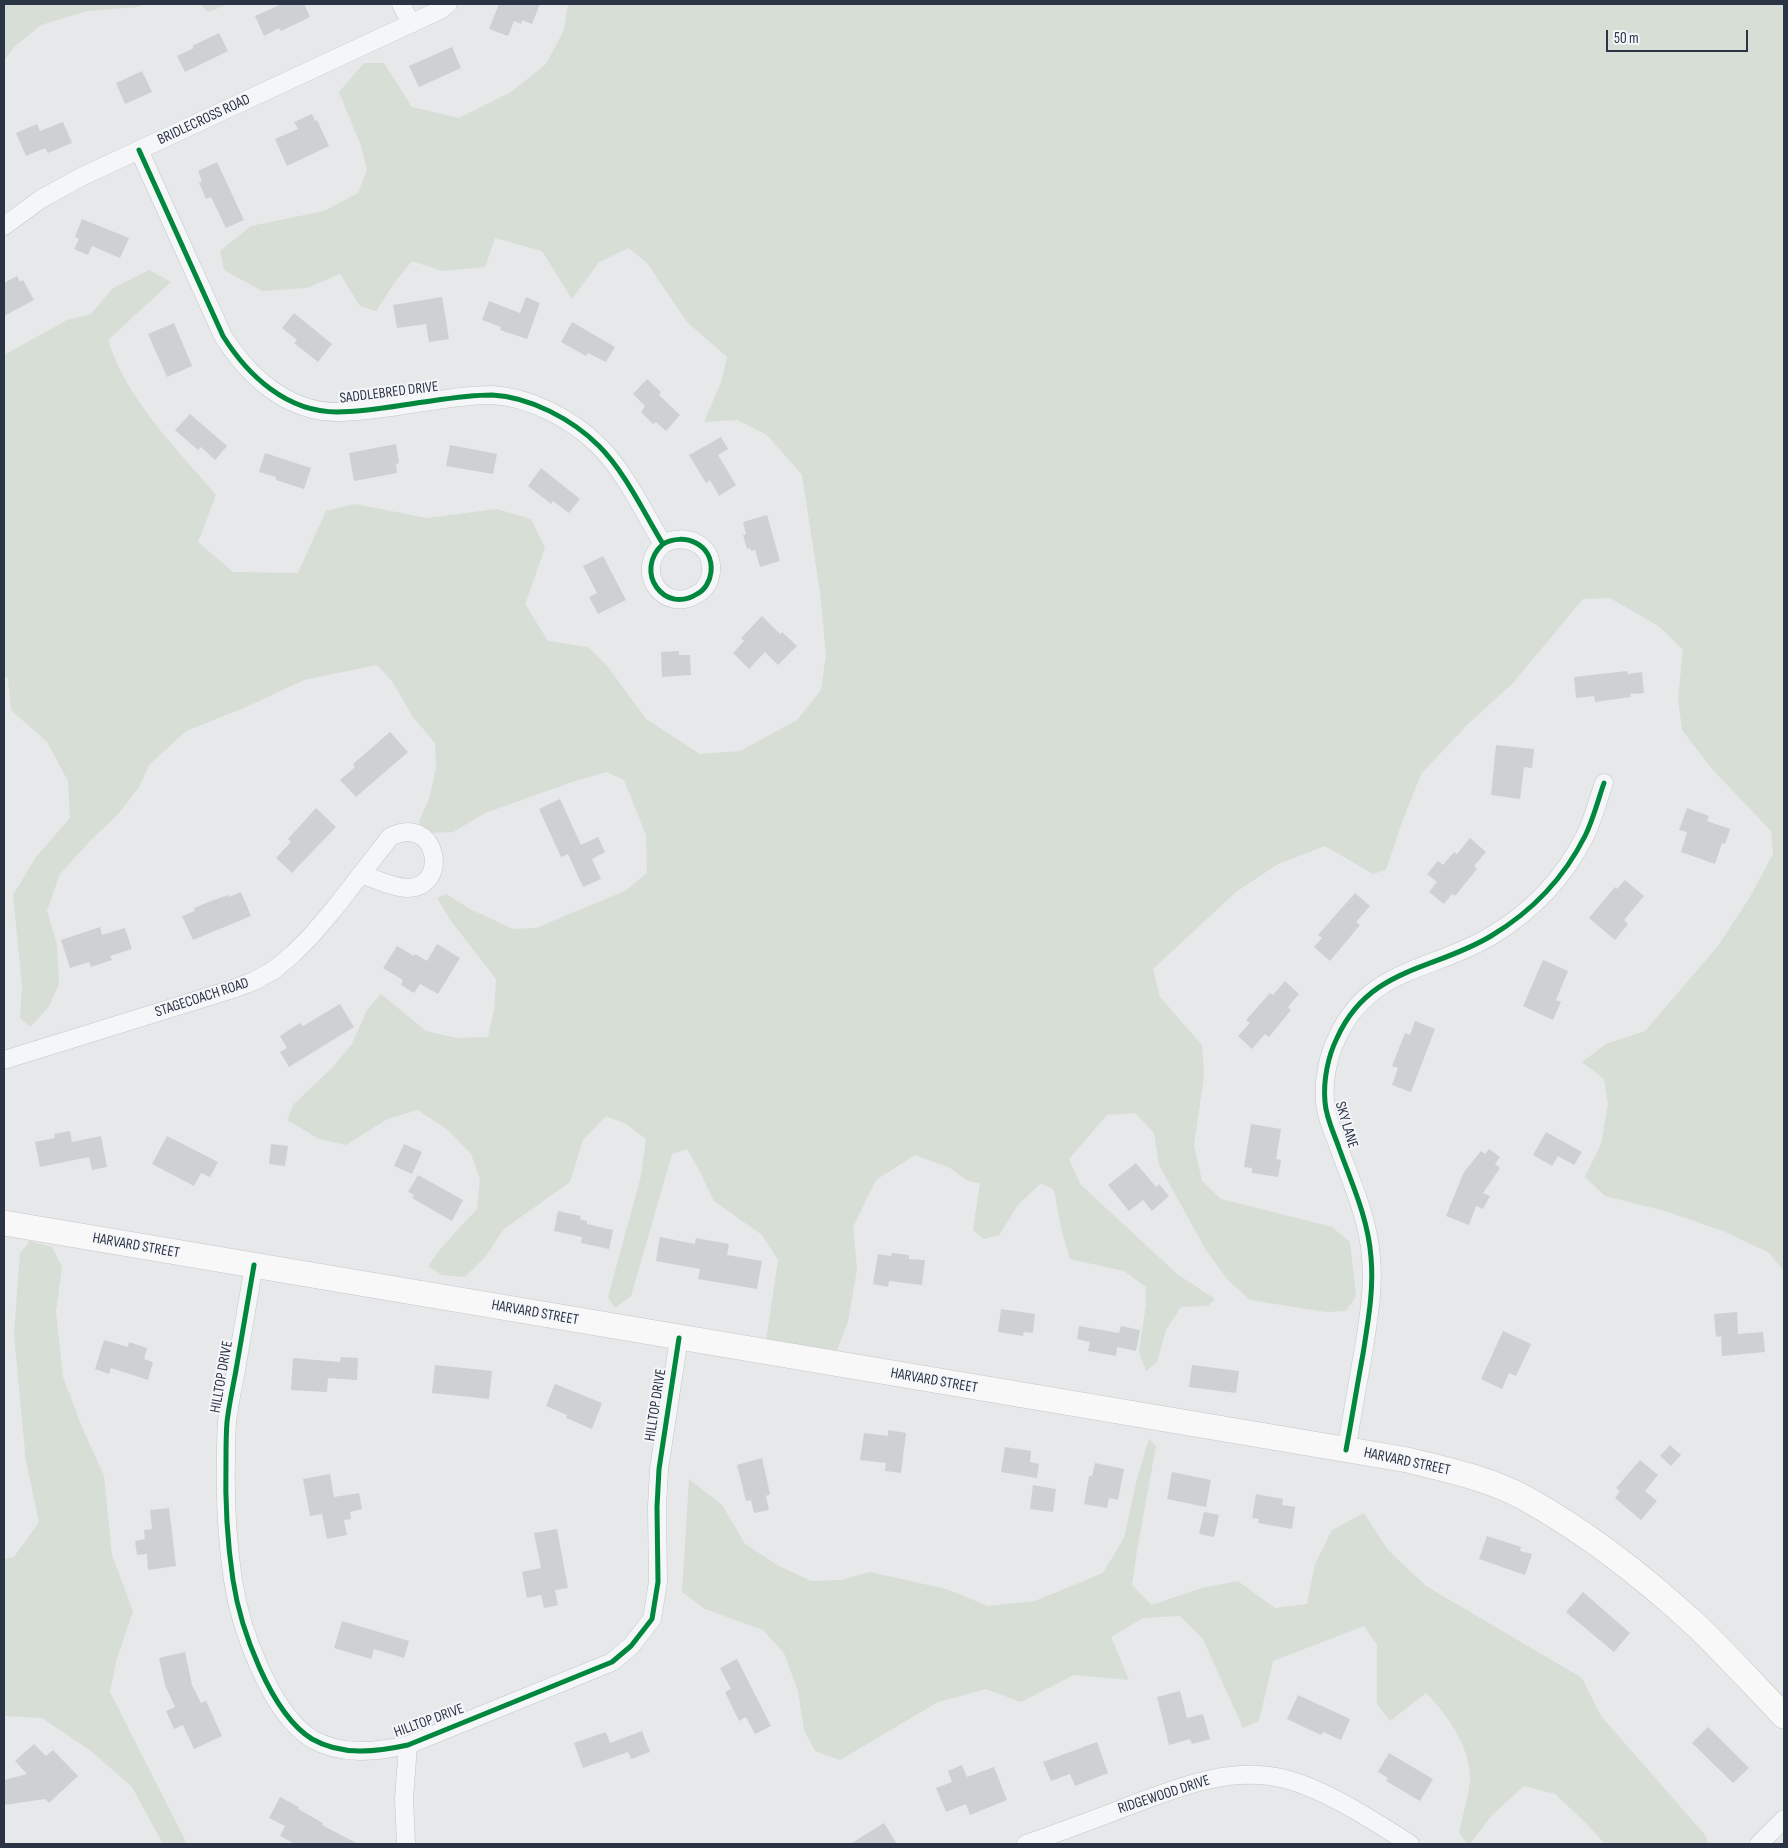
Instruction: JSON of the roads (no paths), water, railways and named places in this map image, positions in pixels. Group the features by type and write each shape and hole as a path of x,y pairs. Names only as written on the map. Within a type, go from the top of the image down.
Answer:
{"main road":[{"name":"HARVARD STREET","path":"4,1223 1408,1460 1469,1476 1522,1497 1585,1536 1622,1562 1696,1626 1784,1716"}],"street":[{"path":"401,4 411,24"},
{"name":"BRIDLECROSS ROAD","path":"4,226 41,199 83,176 411,24 448,4"},
{"name":"SADDLEBRED DRIVE","path":"139,150 223,336 234,354 249,372 268,388 288,400 309,408 336,412 360,411 480,395 506,397 531,403 569,423 599,446 618,469 663,544"},
{"name":"SKY LANE","path":"1346,1450 1370,1309 1372,1266 1369,1235 1364,1214 1328,1120 1325,1101 1328,1063 1335,1040 1346,1019 1361,1001 1378,986 1398,975 1470,947 1492,936 1537,901 1557,881 1586,835 1604,782"},
{"name":"STAGECOACH ROAD","path":"4,1060 234,989 274,970 310,937 361,874"},
{"name":"HILLTOP DRIVE","path":"254,1266 227,1422 226,1488 228,1539 233,1582 246,1632 260,1671 272,1695 297,1726 312,1738 331,1748 379,1751 408,1745 612,1662 631,1646 652,1619 658,1582 657,1507 659,1469 680,1338"},
{"path":"406,1844 404,1799 408,1745"},
{"name":"RIDGEWOOD DRIVE","path":"1026,1844 1174,1789 1218,1778 1242,1775 1271,1776 1286,1779 1307,1787 1359,1813 1410,1844"},
{"path":"1759,1844 1784,1819"}]}
